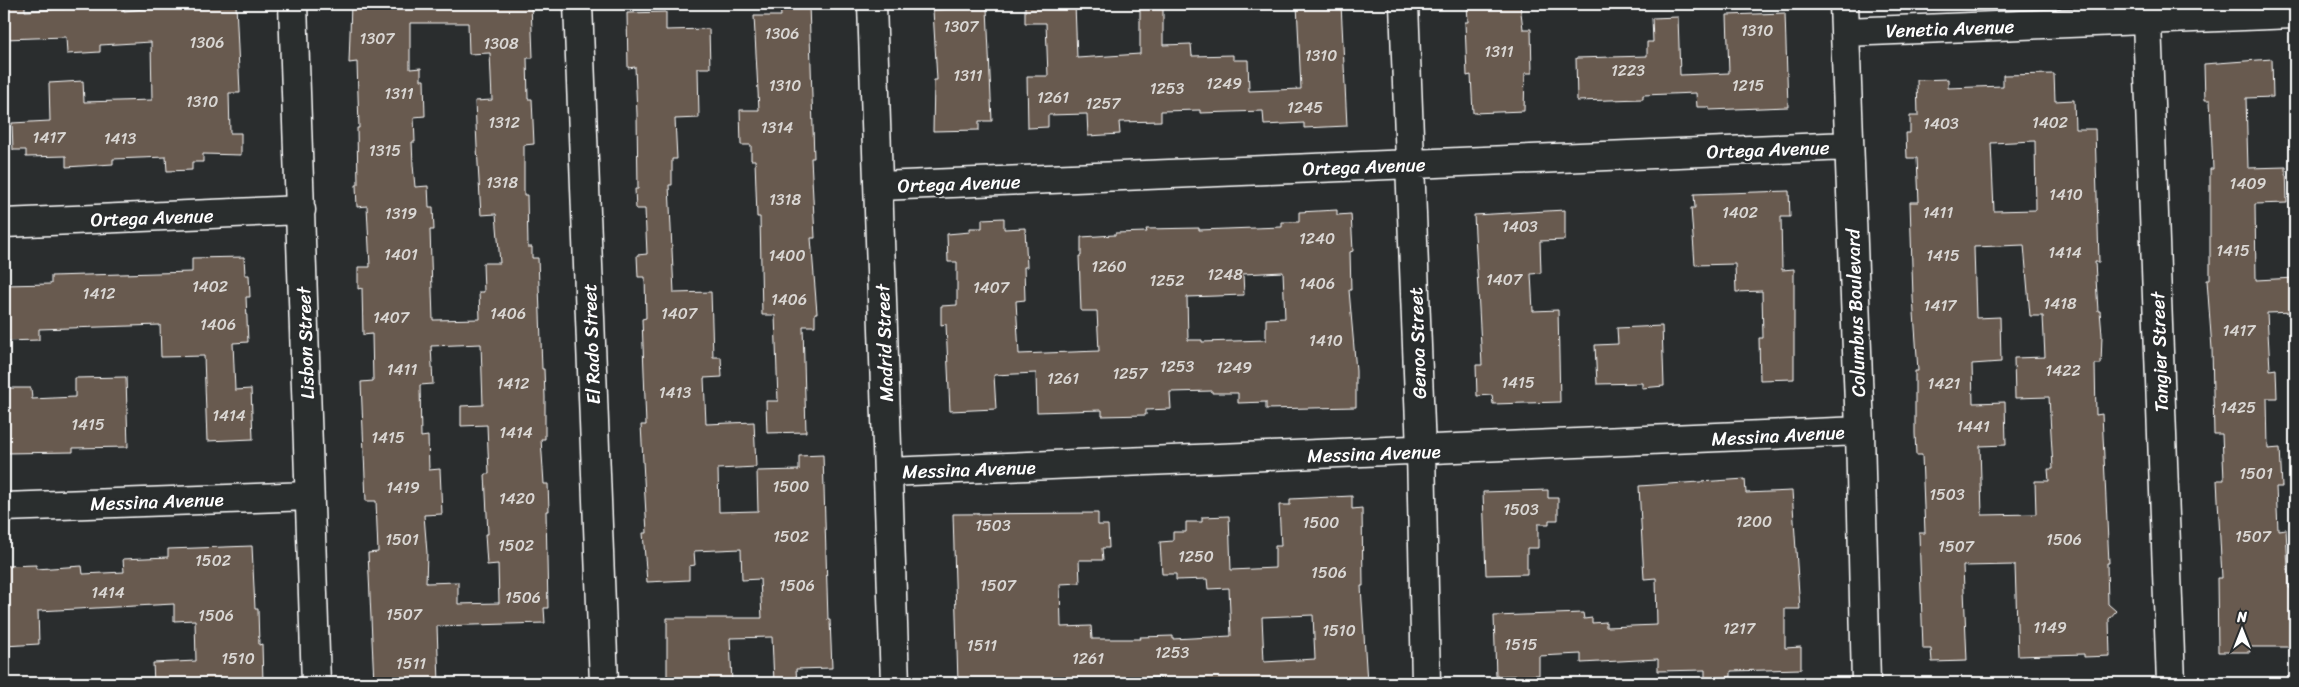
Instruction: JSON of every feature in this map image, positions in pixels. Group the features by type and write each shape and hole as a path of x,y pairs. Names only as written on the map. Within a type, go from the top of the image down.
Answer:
{"street":[{"name":"Lisbon Street","path":"293,4 316,683"},
{"name":"El Rado Street","path":"578,4 604,683"},
{"name":"Madrid Street","path":"872,4 880,186 895,683"},
{"name":"Genoa Street","path":"1404,4 1421,451 1426,683"},
{"name":"Columbus Boulevard","path":"1844,4 1860,431 1866,683"},
{"name":"Venetia Avenue","path":"1845,32 2295,14"},
{"name":"Tangier Street","path":"2147,21 2171,683"},
{"name":"Ortega Avenue","path":"880,186 1848,146"},
{"name":"Ortega Avenue","path":"4,223 301,210"},
{"name":"Messina Avenue","path":"888,472 1860,431"},
{"name":"Messina Avenue","path":"4,508 309,496"}],"building":[{"path":"4,4 25,4 25,11 65,9 65,4 123,4 124,11 164,7 164,4 236,4 240,93 229,93 230,133 241,133 241,155 203,154 203,162 192,162 192,170 167,171 166,157 113,159 113,164 66,167 66,156 26,157 26,150 13,150 12,123 50,121 49,83 83,81 84,102 152,100 151,42 100,45 100,52 67,54 66,37 4,39"},
{"path":"351,4 531,4 533,58 527,58 528,99 532,99 534,144 524,145 524,195 527,195 528,247 532,247 532,258 538,258 542,369 544,369 545,397 545,439 541,439 544,484 548,484 549,511 546,511 548,608 544,608 545,623 437,626 439,683 374,683 368,553 378,552 376,501 366,501 361,382 373,381 372,334 363,335 362,288 358,289 358,267 370,267 367,206 357,207 357,128 359,128 357,62 349,63","holes":["410,23 468,23 469,54 490,53 492,100 475,101 477,147 481,215 496,214 500,263 483,263 484,292 479,292 480,319 433,320 430,230 434,230 433,207 429,207 428,186 415,187 412,142 415,142 414,117 425,116 424,80 421,80 421,68 410,69","481,344 483,405 461,406 461,426 487,425 489,474 485,474 488,534 485,534 487,565 498,564 499,603 458,604 458,582 426,583 427,553 424,515 442,514 440,469 429,470 428,436 421,437 420,385 433,384 431,346"]},
{"path":"780,4 809,4 814,158 811,158 815,238 811,238 817,313 815,313 815,326 803,326 806,432 767,433 766,401 778,401 775,315 762,315 760,217 757,217 755,160 751,160 751,145 741,145 740,110 759,110 754,16 781,16"},
{"path":"1025,4 1075,4 1077,58 1140,54 1140,6 1163,6 1163,45 1191,44 1192,56 1233,55 1233,60 1248,60 1249,91 1301,89 1297,4 1341,4 1347,126 1304,128 1304,123 1264,125 1263,111 1200,113 1200,110 1161,111 1161,121 1119,122 1120,134 1088,136 1087,114 1048,115 1048,127 1028,128 1027,76 1048,76 1046,23 1025,23"},
{"path":"1467,4 1520,4 1523,29 1531,29 1532,73 1525,73 1524,111 1473,113 1471,75 1467,76 1465,22 1468,22"},
{"path":"987,8 992,121 979,121 979,130 933,131 934,80 937,80 933,10"},
{"path":"666,12 666,30 709,29 710,68 698,68 699,118 675,119 677,159 672,159 672,185 669,185 674,293 711,292 713,357 721,357 722,377 704,378 706,424 754,422 756,467 718,469 719,512 758,511 757,471 799,470 799,456 823,455 828,620 830,620 832,668 796,669 797,683 774,683 772,637 730,638 732,683 667,683 667,618 762,618 760,579 742,580 741,549 694,551 695,565 689,566 689,580 647,582 643,533 647,533 641,425 646,425 642,319 646,318 645,277 638,277 637,255 647,254 645,209 636,209 635,189 638,189 635,67 628,68 627,13"},
{"path":"1785,13 1788,107 1709,110 1709,107 1697,107 1696,93 1643,95 1643,99 1577,101 1576,58 1647,56 1647,42 1653,42 1652,18 1678,17 1680,75 1729,73 1727,15"},
{"path":"2272,59 2273,97 2246,98 2248,168 2286,167 2287,203 2255,204 2256,280 2295,278 2295,312 2267,313 2270,370 2276,369 2277,398 2267,398 2268,449 2280,448 2282,487 2276,487 2278,530 2286,529 2289,588 2292,588 2292,609 2295,609 2295,647 2250,647 2250,652 2218,652 2217,578 2222,578 2217,480 2224,480 2222,434 2214,434 2212,349 2207,280 2210,280 2210,169 2213,169 2210,100 2205,100 2204,64"},
{"path":"2054,74 2055,101 2074,100 2075,129 2095,129 2099,262 2095,262 2098,311 2100,311 2102,335 2101,364 2095,364 2096,415 2102,414 2109,563 2107,563 2108,604 2116,611 2109,619 2110,656 2084,657 2084,654 2018,656 2015,565 1963,566 1967,661 1932,662 1931,649 1923,649 1919,533 1925,533 1922,455 1916,455 1915,433 1915,371 1918,371 1913,298 1910,202 1919,202 1917,158 1907,158 1906,133 1910,133 1910,116 1918,116 1917,80 1948,79 1948,88 2003,86 2003,75","holes":["2035,141 2036,210 1994,211 1991,143","2024,245 2030,316 2043,316 2045,357 2014,358 2015,398 2049,397 2053,469 2048,469 2049,481 2035,481 2036,514 1982,515 1980,446 2006,445 2005,402 1973,403 1972,364 2001,362 2000,317 1976,318 1974,247"]},
{"path":"1789,191 1790,217 1781,217 1782,270 1794,269 1794,379 1760,380 1759,338 1763,338 1762,291 1736,292 1735,264 1695,265 1691,208 1695,208 1694,194"},
{"path":"1337,210 1337,215 1351,214 1353,251 1350,252 1351,290 1349,290 1356,371 1356,407 1266,409 1266,402 1238,403 1238,393 1212,393 1212,391 1170,392 1171,409 1146,410 1146,415 1102,416 1102,410 1037,412 1036,373 994,375 996,409 950,411 946,324 941,325 941,306 957,305 957,262 948,262 947,234 970,232 970,228 982,228 982,219 1004,218 1004,229 1025,228 1027,267 1024,267 1025,300 1016,301 1019,354 1099,351 1097,311 1081,311 1079,256 1081,256 1081,237 1147,232 1146,229 1199,228 1199,230 1282,227 1282,222 1299,222 1299,212","holes":["1283,272 1285,318 1266,319 1266,340 1202,342 1202,340 1188,340 1187,297 1244,295 1243,274"]},
{"path":"1565,210 1565,240 1540,241 1541,273 1531,274 1533,311 1558,310 1560,402 1493,404 1492,395 1477,396 1476,365 1482,365 1474,215"},
{"path":"244,257 245,275 249,275 250,297 246,297 248,342 233,343 235,390 251,389 253,439 207,441 204,356 161,357 160,325 39,329 39,340 4,341 4,285 51,284 51,276 192,272 192,258"},
{"path":"1662,326 1664,386 1642,388 1642,383 1597,384 1595,345 1618,344 1617,328"},
{"path":"126,377 128,447 73,448 73,452 4,453 4,388 31,388 32,399 75,397 75,378"},
{"path":"1745,479 1746,493 1792,491 1800,609 1785,609 1785,648 1801,647 1801,669 1731,671 1731,677 1705,678 1705,670 1658,671 1658,659 1581,663 1581,654 1539,656 1539,675 1496,676 1494,616 1583,613 1584,619 1592,618 1592,623 1606,622 1606,627 1657,625 1656,578 1644,579 1639,486"},
{"path":"1548,490 1548,498 1558,498 1558,520 1549,520 1549,524 1538,524 1538,548 1527,548 1527,574 1486,575 1483,492"},
{"path":"1352,496 1352,509 1362,508 1363,586 1361,586 1367,683 1160,683 1160,677 1115,679 1115,683 958,683 953,514 1098,513 1098,525 1108,525 1109,548 1102,548 1103,560 1079,560 1080,583 1060,584 1061,627 1091,626 1092,639 1141,639 1140,637 1173,636 1173,639 1231,636 1229,588 1208,589 1207,579 1176,580 1176,574 1162,574 1160,542 1173,541 1173,532 1186,532 1186,522 1202,522 1202,517 1229,516 1231,570 1275,568 1275,546 1281,546 1279,505 1290,505 1290,499","holes":["1313,615 1315,659 1264,662 1262,617"]},
{"path":"252,546 255,609 258,609 259,645 262,644 263,683 154,683 153,663 196,661 195,620 174,621 174,604 38,611 39,644 4,646 4,566 36,565 36,569 82,566 83,574 124,572 123,559 168,557 168,549"}]}
